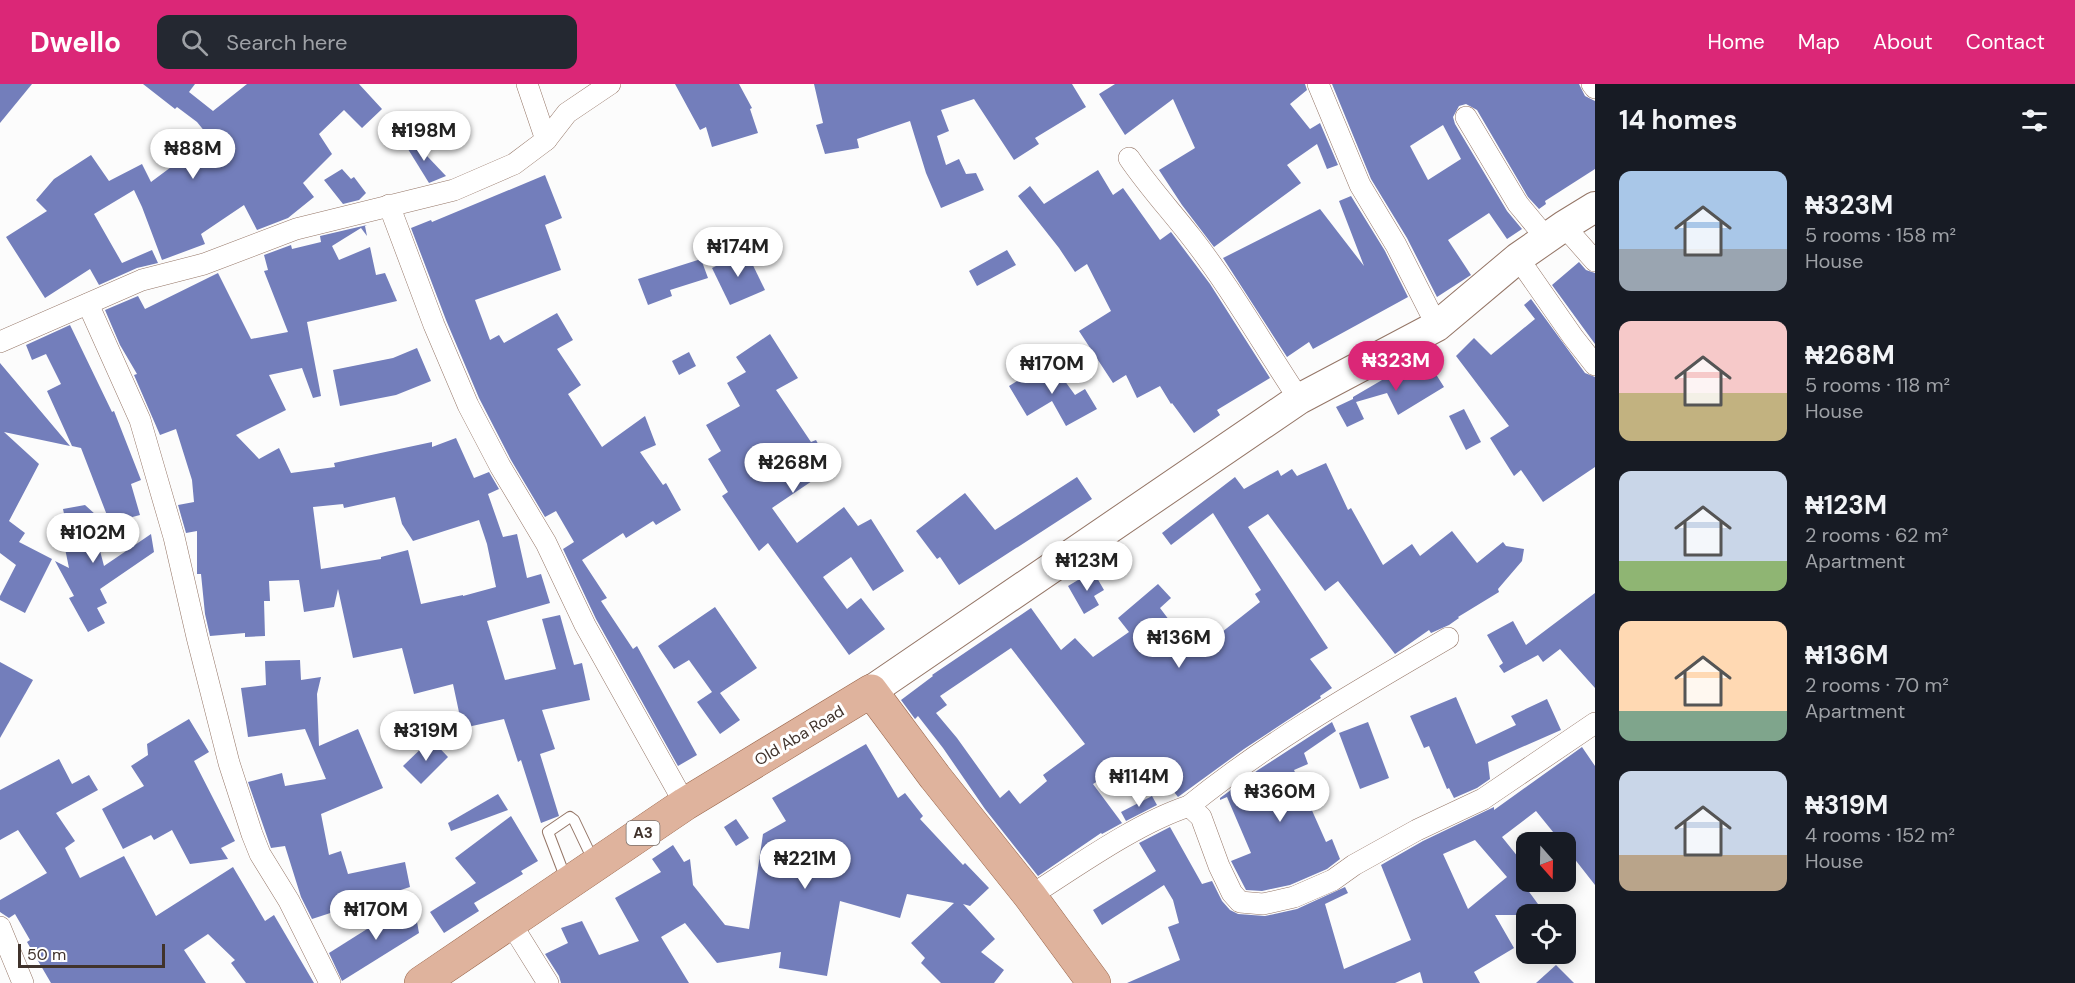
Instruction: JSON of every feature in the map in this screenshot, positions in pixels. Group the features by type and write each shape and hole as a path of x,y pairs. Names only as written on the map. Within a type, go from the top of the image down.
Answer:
{"main road":[{"name":"Old Aba Road","path":"427,982 510,922 685,804 871,691"},
{"path":"871,691 935,777 1030,896 1094,983"}],"street":[{"path":"527,84 546,140"},
{"path":"0,342 142,280 204,264 296,229 454,190 514,164 546,140 567,113 610,84"},
{"path":"1317,84 1360,185 1396,245 1437,326"},
{"path":"1592,84 1595,88"},
{"path":"1466,117 1518,204 1595,261"},
{"path":"1129,158 1149,187 1192,238 1299,399"},
{"path":"388,205 434,325 468,405 500,466 546,543 585,625 685,804"},
{"path":"871,691 1299,399 1437,326 1518,258 1595,207"},
{"path":"1518,258 1595,365"},
{"path":"88,304 140,420 174,537 229,763 252,834 260,854 289,902 330,983"},
{"path":"1030,896 1115,843 1173,811 1189,806 1221,780 1300,726 1448,638"},
{"path":"1189,806 1201,817 1232,893 1240,902 1263,904 1294,897 1333,880 1381,850 1483,799 1595,723"},
{"path":"510,922 548,983"},
{"path":"0,927 23,983"}],"lane":[{"path":"567,884 548,832 565,819 570,817 574,820 596,865"}],"building":[{"path":"0,84 32,84 0,123"},
{"path":"143,84 195,84 189,92 213,111 247,84 359,84 382,109 362,128 344,110 319,134 332,154 303,183 314,197 288,218 257,230 244,205 201,234 205,244 162,260 134,190 94,214 122,263 152,250 158,263 137,268 99,285 90,269 45,298 6,237 47,211 36,200 54,179 91,155 109,181 142,164 151,182 210,138 197,122 177,107 175,109"},
{"path":"675,84 739,84 752,108 750,109 758,133 712,147 706,127 700,130"},
{"path":"814,84 1072,84 1086,107 1035,138 1039,144 1014,160 974,99 941,110 949,131 937,136 946,165 959,159 966,174 976,173 984,190 941,208 926,173 910,121 857,139 859,148 825,154 816,125 823,123"},
{"path":"1115,84 1305,84 1307,90 1290,104 1310,129 1320,123 1338,165 1327,169 1317,144 1287,165 1301,183 1214,247 1159,170 1195,148 1173,99 1125,135 1099,94"},
{"path":"1332,84 1579,84 1585,96 1595,101 1595,169 1545,201 1546,204 1539,209 1528,197 1477,110 1466,104 1459,106 1453,117 1455,124 1507,211 1522,229 1507,239 1489,213 1448,240 1471,275 1437,297 1407,238 1371,179","holes":["1443,125 1461,159 1428,180 1410,146"]},
{"path":"408,136 446,176 429,183 403,141"},
{"path":"342,169 351,179 354,177 366,193 359,200 343,204 324,180"},
{"path":"1098,170 1113,195 1123,188 1160,240 1171,232 1210,284 1270,378 1217,410 1220,415 1194,433 1160,386 1137,398 1126,375 1113,383 1079,331 1111,311 1087,264 1075,272 1018,196 1030,186 1044,204"},
{"path":"545,175 562,218 545,225 561,270 475,300 490,340 499,335 504,343 557,313 573,340 557,349 581,385 568,394 602,447 645,416 656,445 640,452 663,485 666,483 681,510 656,525 653,521 626,538 623,533 582,560 607,598 601,601 633,649 637,646 697,755 678,766 596,619 563,549 574,542 556,511 545,517 511,460 479,398 411,228 431,220 432,222"},
{"path":"1351,196 1385,251 1408,297 1313,349 1309,342 1287,357 1223,258 1320,209 1364,266 1339,201"},
{"path":"367,225 365,226 367,236 361,228 332,246 339,260 370,247 376,275 385,273 397,301 307,322 321,396 313,398 302,368 269,375 286,410 236,435 259,459 279,448 291,473 335,467 334,463 432,442 432,447 456,438 474,478 489,472 499,489 488,494 503,537 517,534 527,578 541,574 550,603 487,621 505,680 556,669 542,619 560,615 574,665 582,663 590,700 542,710 555,749 540,754 559,816 541,823 521,760 518,762 504,719 472,726 463,731 453,684 414,694 402,648 353,658 338,589 334,607 304,612 299,580 269,581 270,601 264,601 265,636 245,637 245,633 210,636 201,574 197,574 197,531 186,533 178,505 194,502 192,480 176,429 160,435 134,375 137,374 120,345 105,310 138,296 145,309 218,273 251,339 288,332 264,271 268,270 264,255 291,245 292,249 321,242 320,236","holes":["395,497 402,524 413,541 479,520 487,544 496,587 421,604 408,550 381,557 381,559 321,569 313,507 343,504 344,508"]},
{"path":"1007,250 1016,265 977,286 969,271"},
{"path":"746,251 765,290 730,305 712,268"},
{"path":"701,259 708,278 670,290 672,296 648,305 638,279"},
{"path":"1579,262 1586,270 1595,273 1595,344 1552,285"},
{"path":"1531,299 1585,373 1595,377 1595,467 1543,502 1521,470 1514,476 1490,438 1509,426 1456,356 1474,338 1491,355 1535,319 1524,305"},
{"path":"70,325 112,412 114,411 141,480 131,484 140,515 110,523 81,448 72,446 47,391 61,384 46,354 32,360 26,345"},
{"path":"770,334 798,378 776,390 811,442 816,440 833,472 817,481 815,479 772,508 797,543 844,507 858,526 871,519 904,571 873,591 851,557 823,577 847,609 861,598 885,629 849,655 768,543 759,551 722,496 728,492 708,459 721,451 706,425 740,406 727,383 746,372 736,357"},
{"path":"417,348 431,381 396,395 340,406 333,370 393,358"},
{"path":"689,352 696,366 679,375 672,361"},
{"path":"1427,360 1444,387 1398,415 1387,393 1356,402 1364,419 1347,427 1336,407 1394,373 1397,380"},
{"path":"1051,362 1075,395 1085,389 1097,409 1066,426 1052,401 1027,416 1009,386 1025,376 1027,379"},
{"path":"0,363 70,446 4,432 39,464 9,521 25,533 19,542 52,559 25,613 0,600 16,565 0,553"},
{"path":"1464,409 1481,442 1466,450 1449,416"},
{"path":"1326,463 1348,510 1351,508 1383,565 1412,544 1420,556 1452,531 1477,563 1503,542 1506,546 1524,549 1522,561 1498,589 1499,592 1449,625 1431,633 1429,630 1395,654 1338,581 1325,591 1268,514 1248,527 1328,648 1310,659 1332,688 1320,696 1321,698 1244,749 1178,797 1148,759 1130,772 1125,764 1093,784 1122,823 1101,833 1038,876 985,809 943,748 918,716 915,719 901,700 932,675 1031,608 1061,650 1075,638 1093,657 1129,632 1118,618 1158,584 1171,598 1160,608 1188,645 1216,624 1222,632 1260,602 1255,594 1261,590 1213,513 1171,545 1162,533 1235,477 1244,489 1278,470 1281,476 1292,469 1297,476","holes":["1011,648 1085,744 1043,775 1047,781 1020,804 1009,790 1000,798 936,713 947,705 940,696"]},
{"path":"1077,477 1092,499 959,585 940,557 937,559 916,531 965,493 995,530"},
{"path":"85,505 106,524 94,528 104,566 151,534 154,552 100,589 107,603 97,608 105,623 88,632 69,598 74,596 55,561 69,568 61,529 67,528 63,509"},
{"path":"1093,571 1104,590 1094,596 1099,605 1084,614 1068,586"},
{"path":"1595,593 1595,688 1560,649 1543,662 1538,655 1504,673 1499,666 1503,663 1487,635 1513,621 1526,645"},
{"path":"715,607 757,668 720,693 740,720 720,734 697,702 712,692 689,660 674,669 658,646"},
{"path":"300,660 301,680 321,677 317,694 319,746 358,729 383,788 321,814 329,855 341,851 348,874 405,862 410,887 312,919 301,897 285,846 271,848 248,782 282,773 285,786 326,779 305,729 248,737 241,688 266,685 265,661"},
{"path":"0,662 33,680 0,738"},
{"path":"1456,697 1476,744 1516,725 1511,716 1547,699 1561,730 1488,762 1490,779 1477,788 1454,798 1449,788 1447,789 1429,746 1424,748 1410,716"},
{"path":"189,719 209,752 194,761 235,841 221,848 228,859 190,864 172,830 154,840 151,835 123,849 102,809 144,786 131,766 148,755 147,744"},
{"path":"1332,722 1336,731 1304,753 1308,764 1294,770 1326,842 1332,839 1340,859 1327,869 1290,885 1262,891 1246,890 1231,861 1251,853 1227,797 1220,800 1220,798 1258,770"},
{"path":"1368,722 1389,778 1360,789 1339,733"},
{"path":"431,739 448,757 421,784 403,766"},
{"path":"866,744 898,798 905,793 923,816 920,819 963,865 965,863 989,888 970,906 963,904 995,939 981,952 1004,970 994,983 941,983 921,963 925,958 911,943 954,903 907,894 900,918 840,901 827,976 779,968 781,952 717,963 685,923 661,937 689,983 561,983 545,954 568,943 561,928 582,921 599,955 639,941 615,898 661,872 652,859 673,845 684,862 690,859 693,885 725,925 749,929 763,834 786,821 772,798"},
{"path":"1582,747 1595,766 1595,885 1576,861 1576,832 1553,832 1536,811 1502,837 1516,854 1516,892 1529,892 1538,904 1516,904 1516,915 1495,915 1514,948 1474,972 1480,983 1423,983 1420,972 1395,983 1127,983 1180,960 1168,927 1179,923 1173,900 1164,885 1102,925 1093,910 1156,871 1139,843 1170,827 1202,884 1212,881 1222,901 1230,910 1238,914 1265,916 1297,909 1345,887 1348,893 1325,904 1344,969 1411,940 1381,865 1423,841 1494,807 1494,810","holes":["1475,840 1507,877 1468,909 1443,854"]},
{"path":"59,759 72,784 89,775 98,790 56,813 75,841 65,848 80,878 124,856 156,916 233,867 265,921 274,915 314,983 246,983 231,963 235,960 208,934 184,950 206,983 51,983 27,942 30,940 15,914 9,918 0,912 0,900 47,873 18,830 0,840 0,790"},
{"path":"498,794 508,810 451,831 448,823"},
{"path":"1152,796 1157,805 1126,821 1121,812"},
{"path":"511,816 538,861 521,871 523,874 474,903 479,911 444,933 430,912 476,883 455,858"},
{"path":"736,819 749,838 736,846 724,827"},
{"path":"413,900 419,933 342,981 329,953"},
{"path":"1556,965 1574,983 1536,983"}]}
